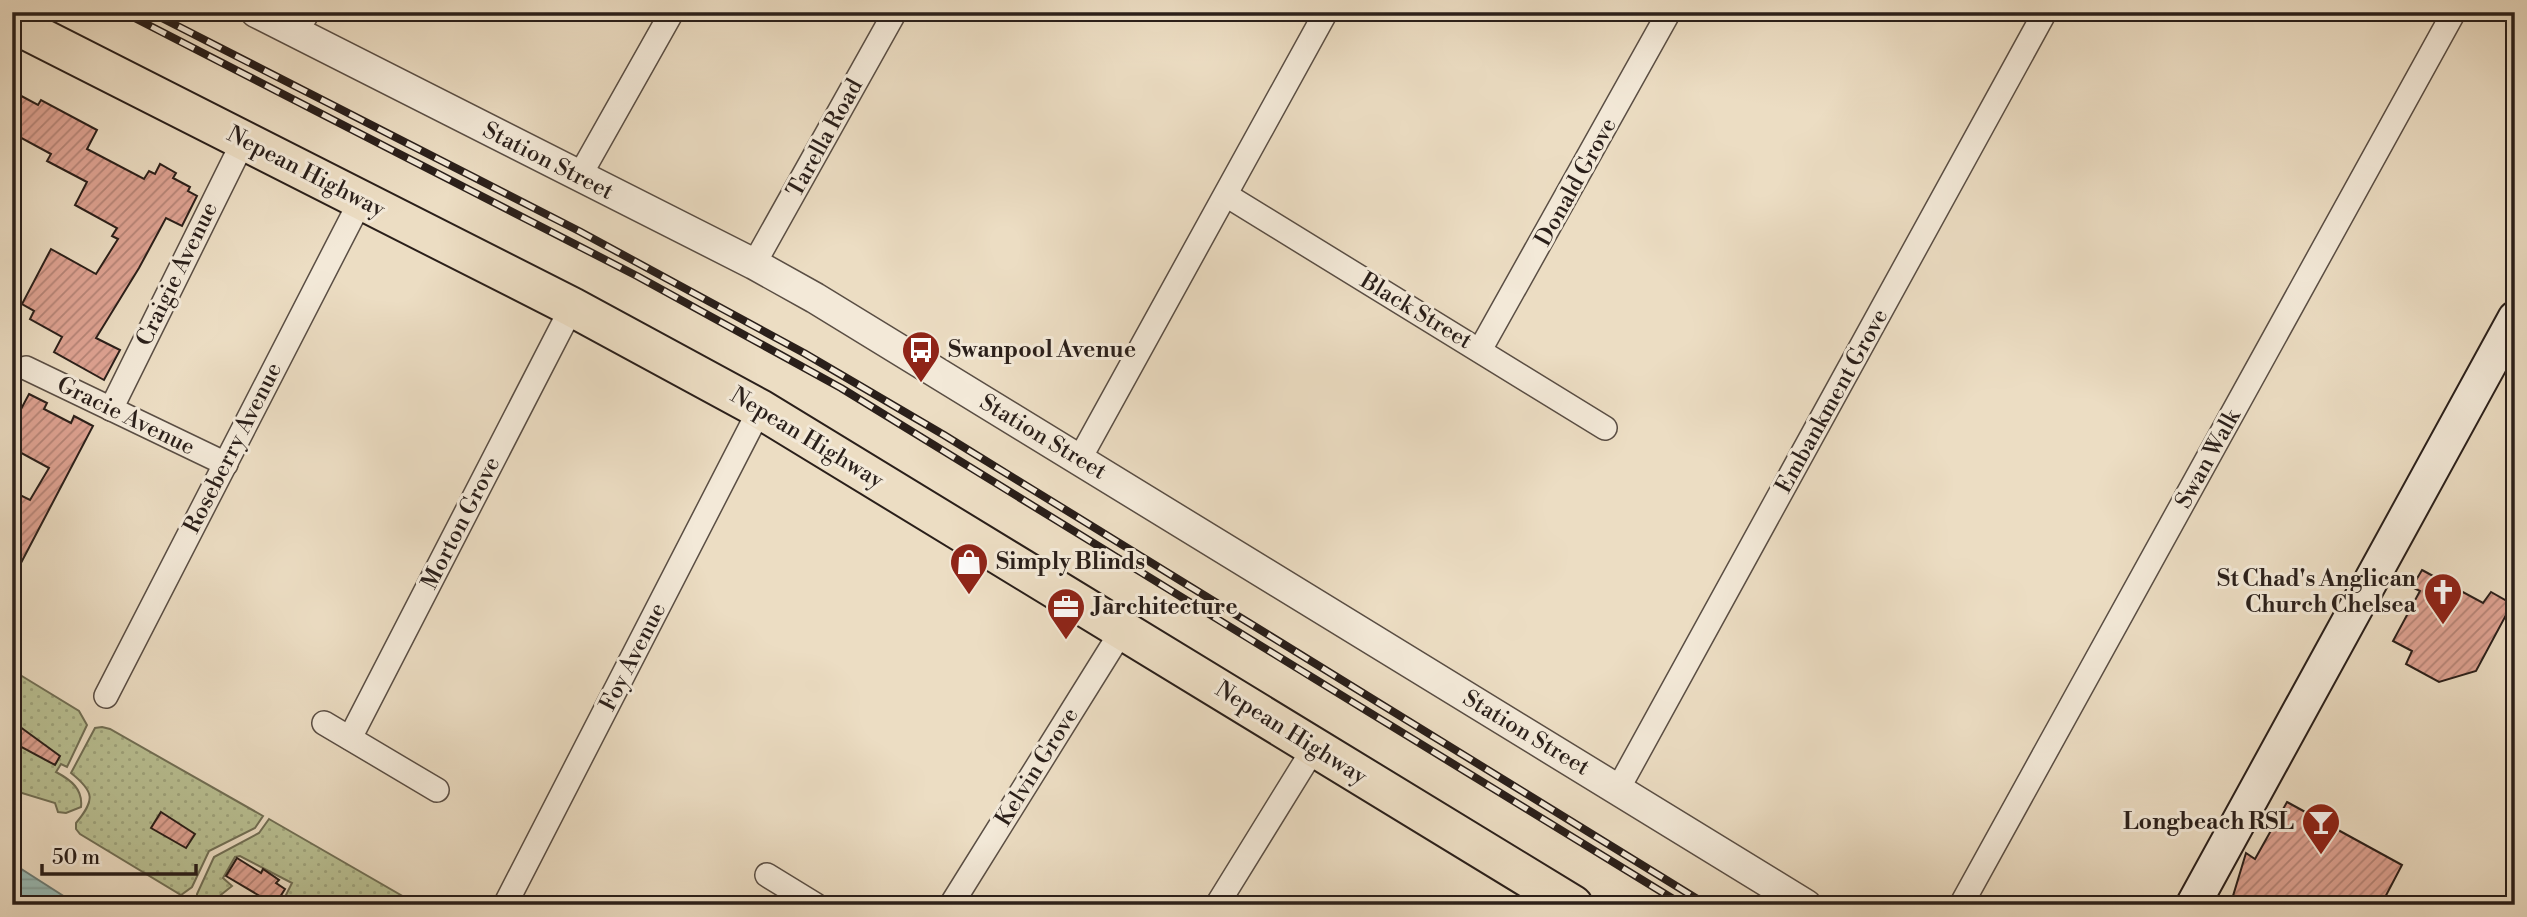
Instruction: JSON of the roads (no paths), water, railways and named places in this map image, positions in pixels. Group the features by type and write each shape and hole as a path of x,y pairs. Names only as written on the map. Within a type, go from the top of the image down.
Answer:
{"highway":[{"name":"Nepean Highway","path":"12,23 572,307 760,409 1123,629 1553,900"}],"main road":[{"path":"2193,905 2515,318"}],"street":[{"name":"Station Street","path":"256,12 302,22 579,177 816,298 1806,905"},
{"path":"579,177 672,12"},
{"name":"Tarella Road","path":"754,264 895,12"},
{"path":"1079,460 1326,12"},
{"name":"Donald Grove","path":"1480,350 1669,12"},
{"name":"Embankment Grove","path":"1618,789 2045,12"},
{"name":"Swan Walk","path":"1961,905 2454,12"},
{"name":"Craigie Avenue","path":"111,409 244,140"},
{"name":"Black Street","path":"1226,195 1605,428"},
{"name":"Roseberry Avenue","path":"106,696 360,200"},
{"name":"Morton Grove","path":"350,738 572,307"},
{"name":"Gracie Avenue","path":"26,368 226,464"},
{"name":"Foy Avenue","path":"505,905 760,409"},
{"name":"Kelvin Grove","path":"951,905 1123,629"},
{"path":"324,723 437,790"},
{"path":"1217,905 1314,748"},
{"path":"767,875 816,905"}],"water":[{"path":"12,863 76,904 77,905 12,905"}],"railway":[{"path":"123,12 637,276 841,388 1683,905"},
{"path":"150,12 579,231 804,353 944,435 1707,905"}],"place":[{"name":"Swanpool Avenue","path":"921,384"},
{"name":"Simply Blinds","path":"969,596"},
{"name":"St Chad's Anglican Church Chelsea","path":"2443,626"},
{"name":"Jarchitecture","path":"1066,641"},
{"name":"Longbeach RSL","path":"2321,856"}]}
